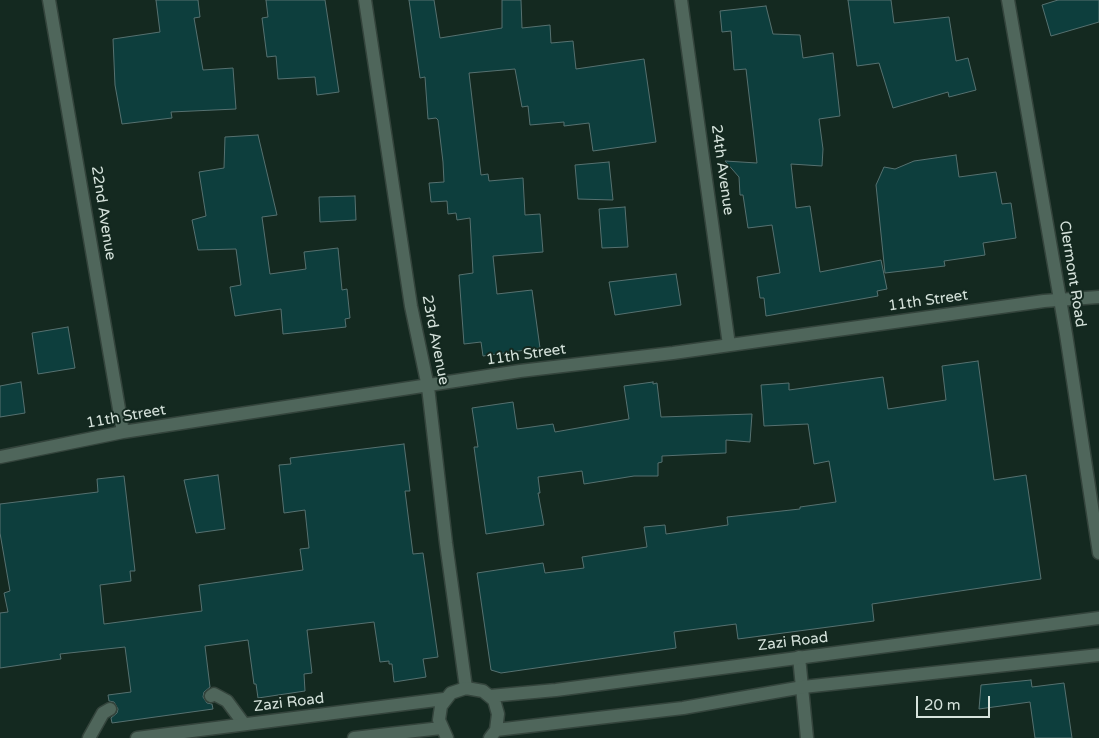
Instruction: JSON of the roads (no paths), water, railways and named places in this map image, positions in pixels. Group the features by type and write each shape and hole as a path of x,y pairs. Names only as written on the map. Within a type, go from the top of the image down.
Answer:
{"street":[{"name":"22nd Avenue","path":"49,0 123,432"},
{"name":"23rd Avenue","path":"365,0 411,306 428,387 446,544 466,688"},
{"name":"24th Avenue","path":"681,0 729,345"},
{"name":"Clermont Road","path":"1008,0 1060,300 1099,553"},
{"name":"11th Street","path":"0,458 123,432 428,387 520,371 1060,300 1099,297"},
{"name":"Zazi Road","path":"490,696 556,690 1099,618"},
{"path":"466,688 483,691 494,700 498,714 493,734 683,708 803,687 1099,655"},
{"path":"799,657 807,738"},
{"name":"Zazi Road","path":"137,738 444,699 451,693 466,688"},
{"path":"211,696 214,694 227,701 244,724"},
{"path":"354,738 444,733 440,713 444,699"},
{"path":"88,738 103,713 110,709"}]}
